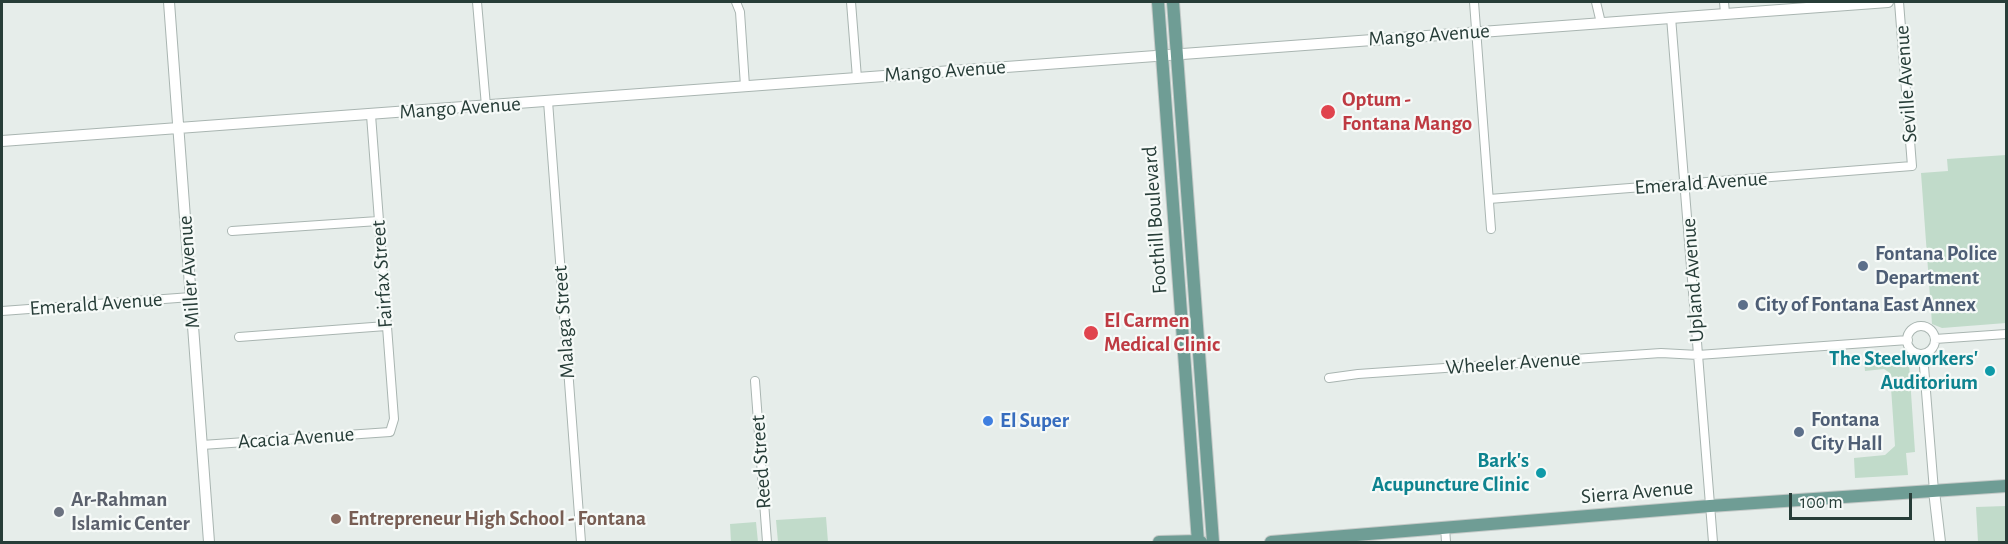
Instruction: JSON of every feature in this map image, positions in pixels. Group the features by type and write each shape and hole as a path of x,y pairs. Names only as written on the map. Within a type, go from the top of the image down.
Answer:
{"main road":[{"name":"Foothill Boulevard","path":"1158,2 1199,542"},
{"name":"Foothill Boulevard","path":"1173,2 1213,543"},
{"name":"Sierra Avenue","path":"1271,543 1710,506 2007,486"},
{"path":"1159,543 1199,542"}],"street":[{"name":"Miller Avenue","path":"170,2 209,543"},
{"path":"477,2 486,106"},
{"path":"736,2 740,12 745,86"},
{"path":"851,2 857,78"},
{"path":"1474,2 1491,229"},
{"path":"1596,2 1601,22"},
{"path":"1724,2 1725,13"},
{"name":"Mango Avenue","path":"2,141 1848,3 1888,2"},
{"name":"Seville Avenue","path":"1899,2 1912,166"},
{"name":"Upland Avenue","path":"1671,17 1713,543"},
{"name":"Malaga Street","path":"548,101 581,543"},
{"name":"Fairfax Street","path":"371,115 394,419 390,432"},
{"name":"Emerald Avenue","path":"1489,199 1912,166"},
{"path":"232,231 378,221"},
{"name":"Emerald Avenue","path":"2,311 191,297"},
{"path":"239,337 386,326"},
{"path":"1922,326 1931,330 1935,339 1932,349 1923,354 1912,350 1908,340 1911,331 1922,326"},
{"path":"1935,339 2007,334"},
{"name":"Wheeler Avenue","path":"1329,378 1358,374 1661,353 1698,355 1908,340"},
{"path":"1923,354 1940,543"},
{"name":"Reed Street","path":"755,381 767,543"},
{"name":"Acacia Avenue","path":"202,445 390,432"},
{"path":"1445,527 1446,543"}],"green space":[{"path":"2006,155 2006,323 1942,328 1932,324 1921,173 1948,171 1947,159"},
{"path":"1897,357 1909,363 1915,452 1906,453 1908,475 1855,478 1854,458 1885,455 1895,446 1890,373 1884,369 1865,371 1864,359"},
{"path":"2006,506 2006,542 1978,542 1976,507"},
{"path":"826,517 828,542 778,542 776,520"},
{"path":"756,522 758,542 731,542 730,524"}],"place":[{"name":"Optum - Fontana Mango","path":"1328,112"},
{"name":"Fontana Police Department","path":"1863,266"},
{"name":"City of Fontana East Annex","path":"1743,305"},
{"name":"El Carmen Medical Clinic","path":"1091,333"},
{"name":"The Steelworkers' Auditorium","path":"1990,371"},
{"name":"El Super","path":"988,421"},
{"name":"Fontana City Hall","path":"1799,432"},
{"name":"Bark's Acupuncture Clinic","path":"1541,473"},
{"name":"Ar-Rahman Islamic Center","path":"59,512"},
{"name":"Entrepreneur High School - Fontana","path":"336,519"}]}
